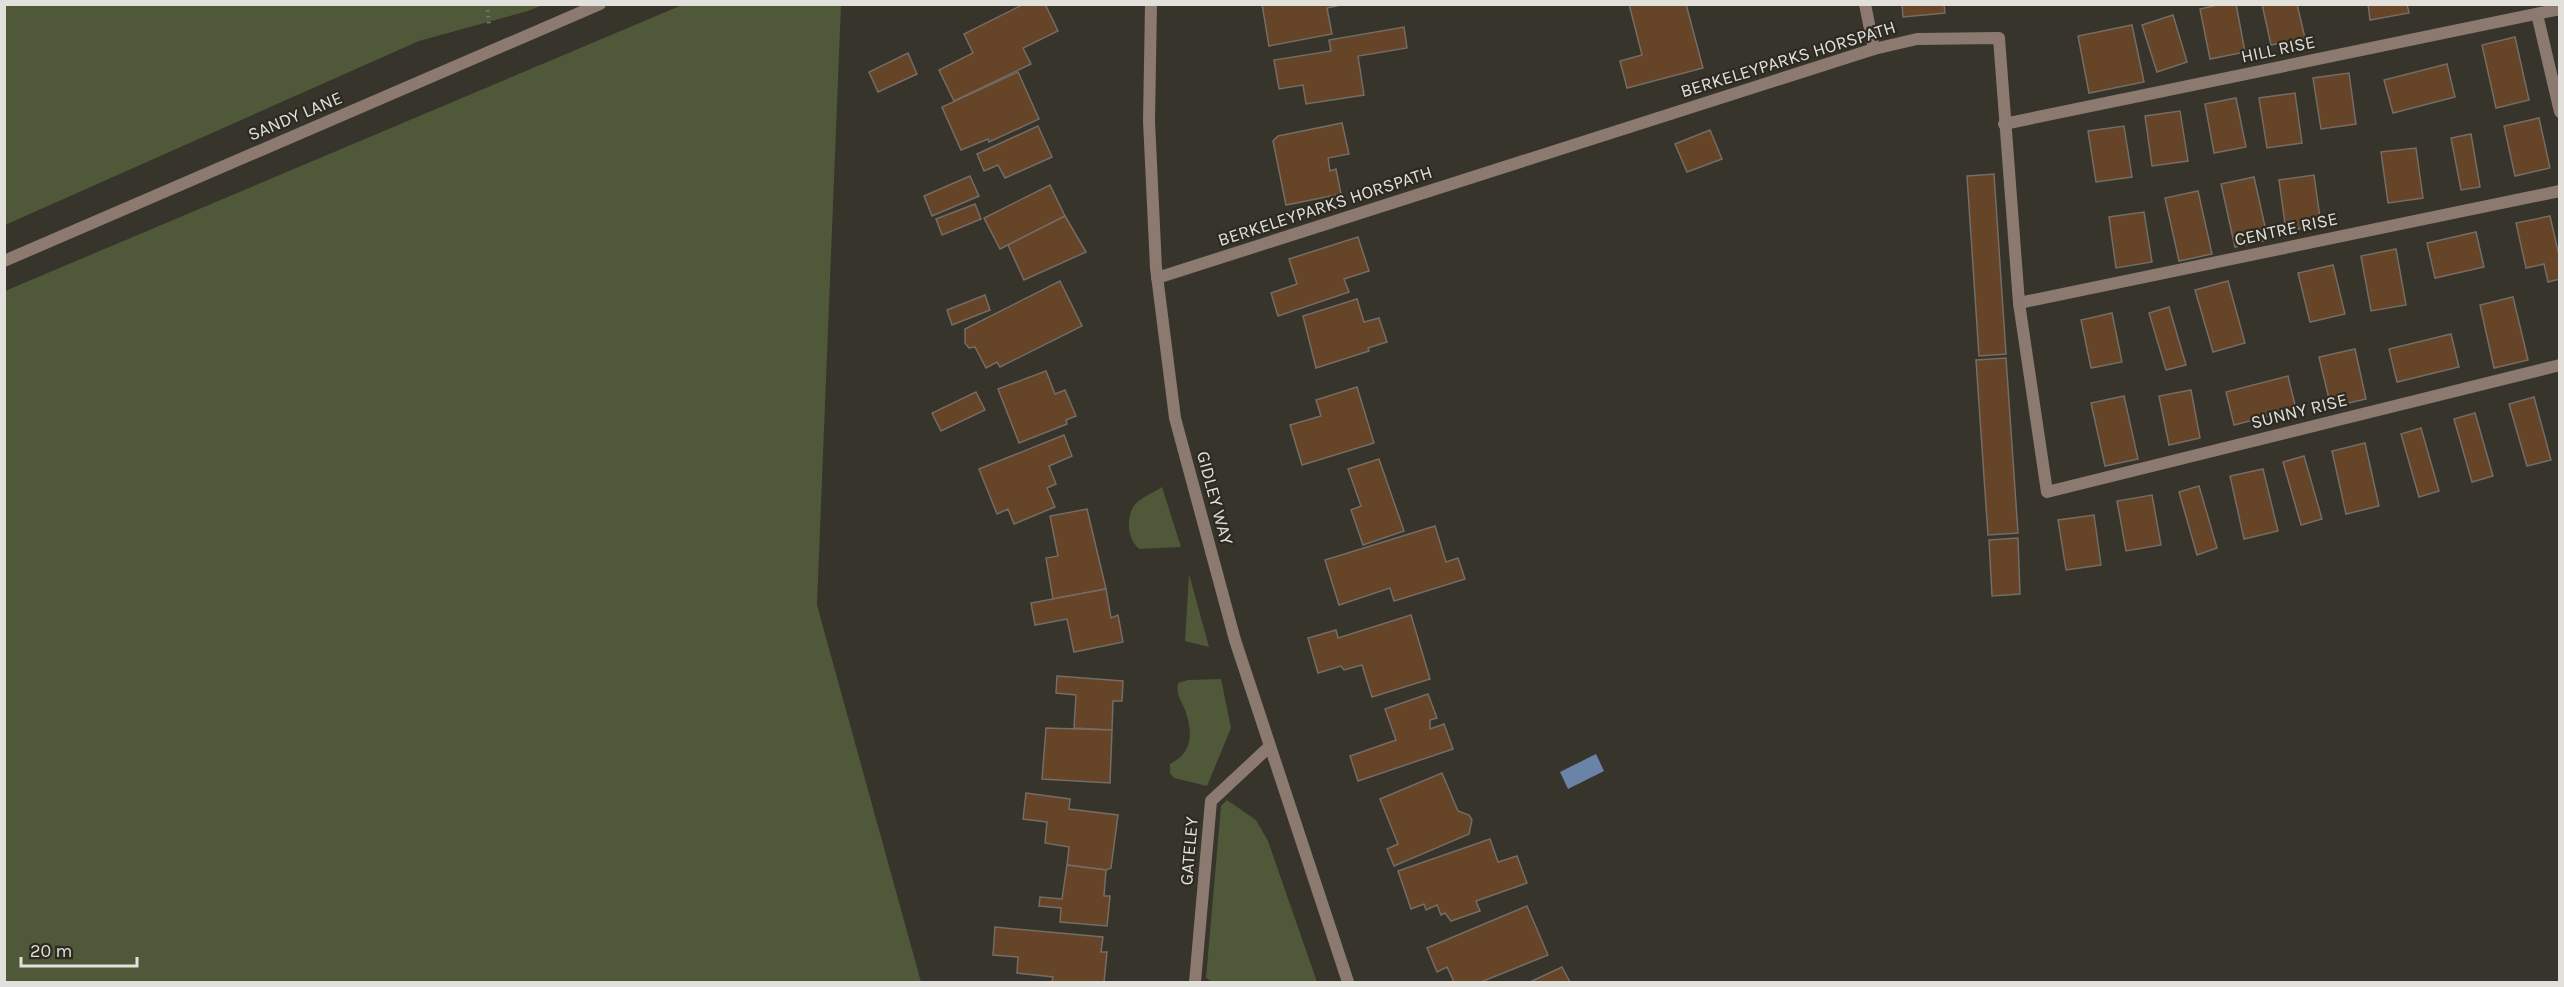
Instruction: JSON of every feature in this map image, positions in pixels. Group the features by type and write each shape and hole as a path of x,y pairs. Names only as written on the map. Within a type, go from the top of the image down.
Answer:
{"street":[{"name":"SANDY LANE","path":"4,261 600,4"},
{"name":"GIDLEY WAY","path":"1151,4 1149,121 1157,278 1175,418 1235,640 1348,982"},
{"path":"1865,4 1874,49"},
{"name":"HILL RISE","path":"2004,124 2559,9"},
{"path":"2537,14 2559,112"},
{"name":"BERKELEYPARKS HORSPATH","path":"1157,278 1874,49 1917,39 1999,38 2019,303 2048,492"},
{"name":"CENTRE RISE","path":"2019,303 2559,191"},
{"name":"SUNNY RISE","path":"2048,492 2559,365"},
{"name":"GATELEY","path":"1195,982 1211,801 1226,784 1269,747"}],"green space":[{"path":"4,5 543,5 419,41 5,225"},
{"path":"682,5 841,5 817,605 921,982 5,982 5,291"},
{"path":"1162,487 1181,547 1139,549 1129,531 1131,512 1137,502"},
{"path":"1189,574 1209,647 1185,641"},
{"path":"1221,679 1231,728 1207,786 1174,778 1170,773 1170,764 1178,759 1187,748 1190,734 1188,718 1178,694 1178,683 1188,680"},
{"path":"1227,800 1256,820 1268,841 1317,982 1212,982 1206,978 1221,806"}],"water":[{"path":"1596,754 1604,771 1568,789 1560,772"}],"building":[{"path":"1024,4 1045,4 1058,31 1023,48 1031,64 954,101 939,70 973,53 964,34"},
{"path":"1262,4 1345,4 1327,8 1332,34 1269,46"},
{"path":"1629,4 1686,4 1703,68 1627,88 1620,61 1642,55"},
{"path":"1902,4 1944,4 1945,13 1903,17"},
{"path":"2222,4 2236,4 2245,52 2210,59 2200,9"},
{"path":"2262,4 2297,4 2305,38 2271,45"},
{"path":"2368,4 2407,4 2409,13 2370,20"},
{"path":"2173,15 2187,62 2157,72 2142,25"},
{"path":"2132,25 2144,82 2089,93 2078,36"},
{"path":"1404,27 1407,48 1358,56 1364,95 1306,104 1303,85 1279,89 1274,60 1331,51 1329,40"},
{"path":"2515,37 2529,100 2496,108 2482,45"},
{"path":"908,53 917,74 878,92 869,72"},
{"path":"2447,64 2455,97 2393,113 2384,80"},
{"path":"1018,72 1039,119 989,142 988,139 961,150 942,107"},
{"path":"2349,73 2356,124 2321,129 2313,78"},
{"path":"2295,93 2302,143 2267,148 2259,98"},
{"path":"2236,98 2246,147 2214,153 2205,104"},
{"path":"2180,111 2188,161 2152,166 2145,116"},
{"path":"2539,118 2550,168 2515,176 2504,126"},
{"path":"1342,123 1349,154 1328,158 1330,171 1336,169 1341,194 1286,205 1273,141 1278,136"},
{"path":"1038,126 1052,157 1005,178 998,165 984,171 977,154"},
{"path":"2124,126 2132,177 2096,182 2088,131"},
{"path":"1710,130 1722,159 1687,172 1675,144"},
{"path":"2471,134 2480,187 2461,190 2451,138"},
{"path":"2416,148 2423,198 2388,203 2381,152"},
{"path":"1994,174 2006,354 1979,356 1967,176"},
{"path":"2314,175 2321,225 2286,231 2279,180"},
{"path":"970,176 979,196 932,216 924,196"},
{"path":"2254,177 2268,240 2235,247 2221,184"},
{"path":"1050,185 1065,216 1000,249 984,218"},
{"path":"2198,191 2212,254 2179,261 2165,198"},
{"path":"975,204 981,219 942,235 936,219"},
{"path":"2144,212 2152,262 2116,268 2109,217"},
{"path":"1065,216 1086,252 1024,280 1008,245"},
{"path":"2550,216 2560,260 2560,279 2548,282 2544,264 2526,268 2516,223"},
{"path":"2476,232 2484,267 2435,278 2427,243"},
{"path":"1358,237 1369,271 1344,279 1349,292 1278,316 1271,293 1297,284 1289,259"},
{"path":"2396,249 2406,305 2371,311 2361,256"},
{"path":"2333,265 2345,314 2310,322 2298,273"},
{"path":"1060,281 1082,326 1000,367 997,362 986,368 975,347 969,348 965,343 965,329"},
{"path":"2228,281 2245,343 2213,352 2195,290"},
{"path":"985,295 990,310 952,325 947,310"},
{"path":"2513,297 2528,360 2494,368 2480,305"},
{"path":"1357,299 1364,322 1379,318 1387,342 1368,348 1369,351 1316,368 1303,316"},
{"path":"2169,307 2186,365 2166,370 2149,313"},
{"path":"2112,313 2122,362 2091,368 2081,320"},
{"path":"2451,334 2459,367 2397,382 2389,349"},
{"path":"2355,349 2366,399 2331,407 2319,357"},
{"path":"2006,358 2018,533 1988,535 1976,360"},
{"path":"1046,371 1055,394 1065,390 1076,416 1066,420 1067,424 1019,443 998,389"},
{"path":"2288,376 2296,409 2234,425 2226,392"},
{"path":"1357,387 1374,443 1302,465 1290,425 1321,416 1316,400"},
{"path":"2191,390 2200,438 2169,445 2159,396"},
{"path":"976,392 985,410 941,431 932,413"},
{"path":"2124,396 2138,459 2105,466 2091,403"},
{"path":"2534,397 2551,460 2527,466 2509,404"},
{"path":"2475,413 2493,476 2472,482 2454,419"},
{"path":"2421,428 2439,491 2419,497 2401,434"},
{"path":"1064,435 1072,456 1049,466 1056,484 1047,488 1055,507 1014,524 1008,509 997,514 979,469"},
{"path":"2365,443 2379,506 2346,514 2332,451"},
{"path":"2304,456 2322,519 2301,525 2283,462"},
{"path":"1379,459 1404,531 1363,545 1351,510 1361,506 1348,469"},
{"path":"2263,469 2278,531 2244,539 2230,476"},
{"path":"2199,486 2217,548 2197,555 2179,492"},
{"path":"2152,495 2161,545 2126,551 2117,501"},
{"path":"1087,509 1106,589 1053,599 1046,558 1058,556 1050,516"},
{"path":"2094,515 2101,565 2066,570 2058,520"},
{"path":"1435,526 1446,562 1458,558 1465,579 1394,601 1390,588 1339,605 1325,560"},
{"path":"2018,538 2020,594 1992,596 1989,540"},
{"path":"1106,589 1111,618 1118,615 1123,642 1074,652 1067,619 1035,625 1031,603"},
{"path":"1411,615 1430,679 1372,697 1362,665 1344,670 1341,666 1318,673 1308,638 1336,630 1338,638"},
{"path":"1057,676 1123,681 1122,701 1113,701 1112,730 1074,728 1076,695 1056,693"},
{"path":"1428,694 1437,718 1430,720 1430,729 1444,724 1453,749 1358,781 1350,756 1396,740 1385,709"},
{"path":"1046,728 1112,730 1110,783 1042,779"},
{"path":"1442,773 1458,811 1469,815 1472,820 1469,834 1394,866 1387,849 1398,844 1380,799"},
{"path":"1026,793 1070,799 1069,809 1118,815 1111,868 1106,870 1067,865 1069,847 1045,843 1047,822 1023,819"},
{"path":"1490,839 1498,862 1517,856 1527,883 1476,901 1480,911 1451,921 1445,913 1441,915 1437,905 1426,910 1424,904 1411,909 1398,871"},
{"path":"1067,865 1106,870 1104,896 1110,896 1107,926 1060,922 1061,908 1039,906 1040,897 1062,899"},
{"path":"1527,906 1548,955 1481,982 1454,982 1447,967 1437,972 1427,948"},
{"path":"995,927 1103,937 1101,952 1107,952 1104,982 1052,982 1053,977 1017,973 1018,957 993,955"},
{"path":"1562,967 1570,982 1530,982"}]}
